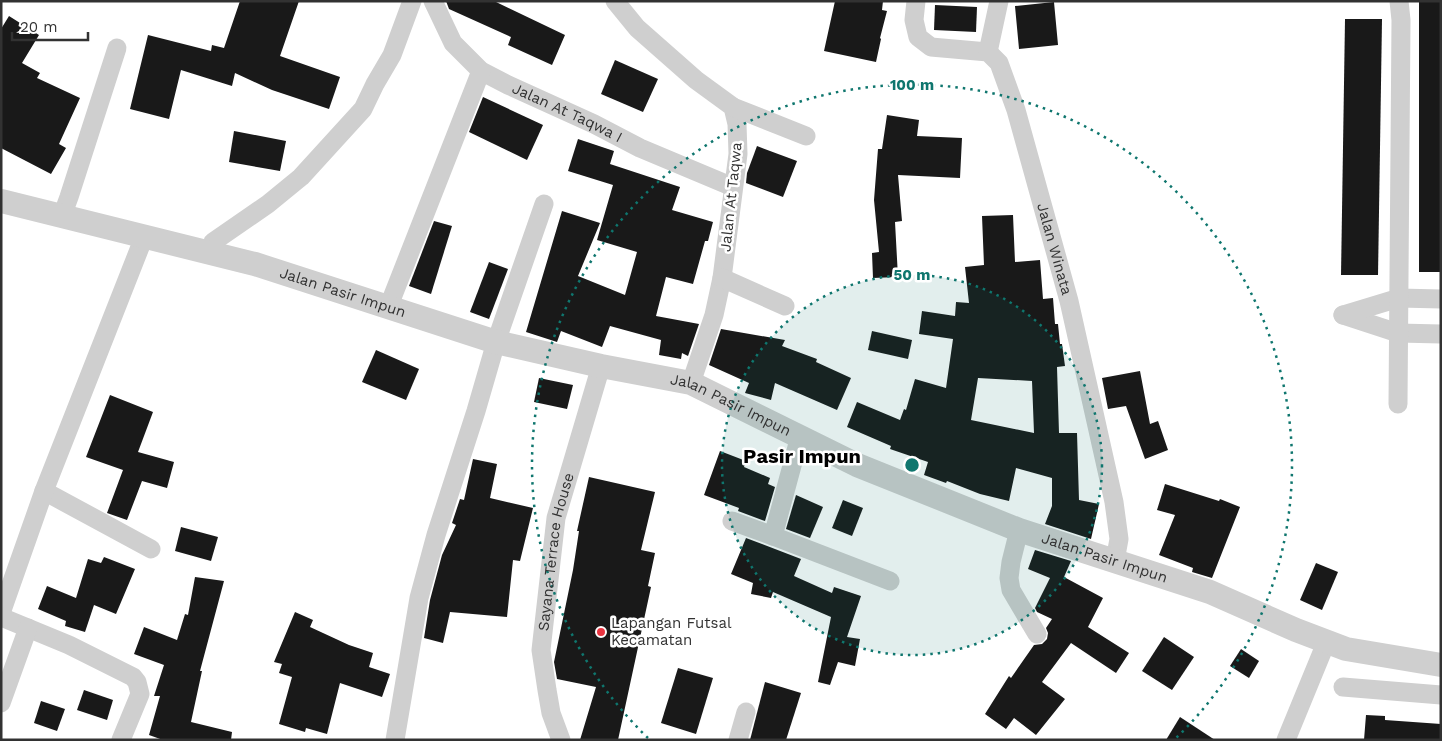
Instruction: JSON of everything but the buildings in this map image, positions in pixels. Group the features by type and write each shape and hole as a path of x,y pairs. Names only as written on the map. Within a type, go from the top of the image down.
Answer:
{"street":[{"path":"210,253 213,242 268,204 301,177 363,110 375,84 392,55 412,1"},
{"name":"Jalan At Taqwa I","path":"433,1 453,43 481,71 508,86 594,124 640,148 733,187"},
{"path":"615,1 645,35 696,80 733,107 806,136"},
{"path":"916,1 914,20 918,37 931,47 988,52 999,1"},
{"path":"1398,404 1401,20 1399,1"},
{"path":"62,216 117,48"},
{"name":"Jalan Winata","path":"988,52 999,64 1016,110 1069,301 1114,502 1118,539 1115,561"},
{"path":"388,308 481,71"},
{"name":"Jalan At Taqwa","path":"692,383 714,315 722,278 738,154 737,124 733,107"},
{"name":"Jalan Pasir Impun","path":"1,201 255,264 496,342 601,366 692,383 857,465 1019,530 1210,592 1296,630 1346,649 1441,664"},
{"path":"395,740 419,598 436,535 474,420 496,342 544,204"},
{"path":"121,740 140,694 137,682 133,677 69,645 1,615 44,491 144,237"},
{"path":"722,278 785,306"},
{"path":"1441,299 1399,298 1343,315 1398,333 1441,334"},
{"name":"Sayana Terrace House","path":"561,740 546,690 541,650 556,518 601,366"},
{"path":"773,536 800,436"},
{"path":"44,491 151,549"},
{"path":"732,521 890,581"},
{"path":"1019,530 1010,562 1009,578 1011,590 1038,634"},
{"path":"1,703 9,653 28,628"},
{"path":"1286,740 1325,641"},
{"path":"1343,687 1441,695"},
{"path":"738,740 746,712"}],"place":[{"name":"Lapangan Futsal Kecamatan","path":"601,632"}],"district":[{"name":"Pasir Impun","path":"802,456"}]}
